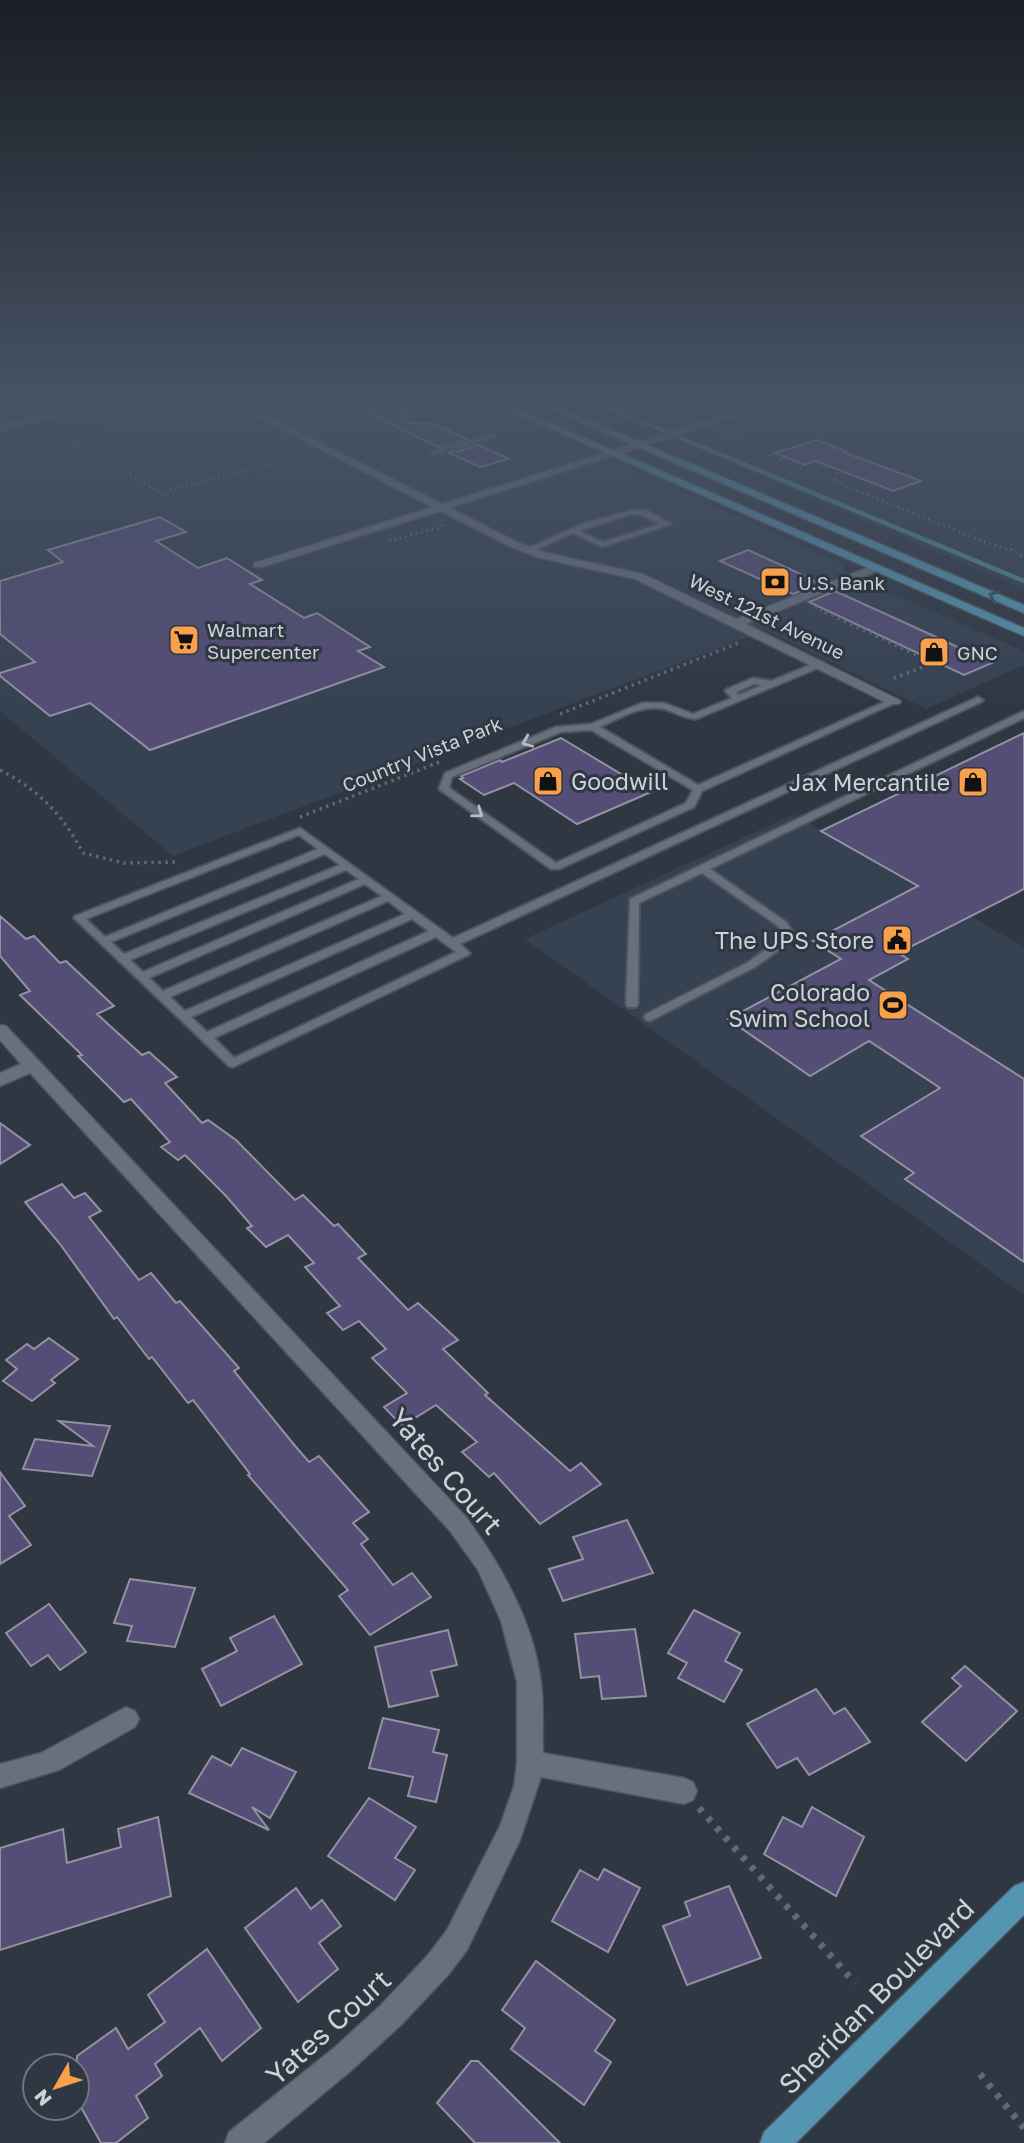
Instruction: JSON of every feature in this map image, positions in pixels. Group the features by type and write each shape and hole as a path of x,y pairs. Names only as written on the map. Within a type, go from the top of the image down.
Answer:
{"main road":[{"path":"732,505 1024,632"},
{"path":"779,505 1024,609"},
{"path":"879,569 914,578 1024,625"},
{"name":"Sheridan Boulevard","path":"775,2143 1024,1896"}],"street":[{"name":"West 121st Avenue","path":"436,505 544,556 639,576 894,701"},
{"path":"258,565 452,505"},
{"path":"737,623 879,569"},
{"name":"Yates Court","path":"0,1030 458,1524 487,1564 513,1621 528,1682 530,1763 527,1786 511,1831 457,1940 391,2015 240,2143"},
{"path":"0,1080 33,1065"},
{"path":"0,1776 35,1768 77,1748 126,1719"},
{"path":"530,1763 684,1791"}],"lane":[{"path":"528,550 574,531 641,512 667,524 602,545 574,531"},
{"path":"820,664 694,717 671,706 653,702 593,727 559,729 448,775 444,789 555,867 690,805 698,789 894,701"},
{"path":"452,943 978,700"},
{"path":"632,1004 634,901 1024,714"},
{"path":"593,727 698,789"},
{"path":"300,831 437,932 464,953 233,1063 79,918 300,831"},
{"path":"104,941 326,850"},
{"path":"123,959 347,866"},
{"path":"650,1017 751,965 791,937 782,924 702,868"},
{"path":"142,977 366,880"},
{"path":"162,996 389,897"},
{"path":"184,1016 412,914"},
{"path":"206,1037 437,932"}],"path":[{"path":"894,505 987,543 1013,550 1024,558"},
{"path":"379,544 441,527 443,522"},
{"path":"825,601 812,606 934,663 892,681 880,675"},
{"path":"553,717 761,634"},
{"name":"Country Vista Park","path":"298,818 451,758"},
{"path":"0,770 26,782 45,797 69,827 83,853 124,863 186,861"},
{"path":"684,1791 855,1983"},
{"path":"981,2074 1024,2128"}],"shaded area":[{"path":"0,505 711,505 843,564 845,573 1024,651 1024,665 926,709 766,630 173,856 0,711"},
{"path":"828,505 1024,505 1024,589"},
{"path":"794,814 1024,947 1024,1295 525,939"}],"building":[{"name":"Walmart Supercenter","path":"160,517 186,532 156,541 198,568 227,558 262,580 250,584 304,618 317,613 370,647 358,651 384,667 150,750 90,703 50,716 0,676 0,673 35,662 0,634 0,581 63,562 48,550"},
{"path":"748,550 820,584 793,594 720,561"},
{"path":"835,591 992,663 964,675 809,602"},
{"path":"1024,733 1024,889 904,950 900,954 908,959 869,980 1024,1079 1024,1262 905,1179 914,1173 861,1136 940,1088 869,1041 810,1076 728,1019 841,959 813,941 918,886 821,831"},
{"name":"Goodwill","path":"561,738 651,792 577,824 514,783 484,795 460,779 463,778 461,776 500,760 502,762"},
{"path":"0,916 26,939 34,936 60,963 66,961 114,1006 97,1014 142,1055 149,1052 177,1077 165,1083 202,1123 208,1120 236,1140 295,1200 303,1195 334,1226 338,1224 366,1254 358,1258 408,1310 418,1303 458,1340 443,1349 488,1393 485,1395 570,1471 581,1463 601,1484 540,1524 494,1473 489,1477 462,1452 477,1442 436,1405 402,1426 384,1407 407,1393 372,1358 386,1349 359,1321 343,1330 327,1313 340,1306 305,1267 314,1263 288,1235 266,1247 247,1228 252,1226 226,1196 185,1155 178,1160 161,1147 170,1142 131,1099 124,1102 78,1056 82,1055 20,995 30,991 0,956"},
{"path":"0,1123 30,1145 0,1164"},
{"path":"62,1184 74,1198 85,1193 101,1211 89,1217 139,1280 151,1273 176,1303 180,1301 239,1368 234,1371 309,1462 319,1456 369,1512 353,1523 368,1539 361,1544 393,1585 412,1573 431,1597 370,1635 339,1596 348,1590 248,1475 250,1474 193,1400 188,1403 117,1317 114,1319 60,1244 25,1202"},
{"path":"49,1338 78,1359 51,1380 55,1383 32,1401 3,1381 17,1369 6,1360 27,1344 34,1349"},
{"path":"59,1421 110,1426 92,1476 23,1469 35,1439 93,1446"},
{"path":"0,1472 25,1506 9,1516 31,1545 0,1564"},
{"path":"627,1520 653,1573 563,1601 549,1569 583,1559 573,1537"},
{"path":"130,1579 195,1588 175,1647 127,1641 132,1626 114,1623"},
{"path":"49,1604 86,1652 60,1670 48,1655 31,1666 6,1633"},
{"path":"694,1610 740,1633 725,1661 742,1670 724,1702 678,1678 687,1663 668,1653"},
{"path":"274,1616 302,1664 221,1706 202,1669 237,1651 230,1638"},
{"path":"635,1629 646,1696 602,1699 599,1676 581,1678 575,1634"},
{"path":"448,1630 457,1665 431,1671 438,1696 389,1707 375,1647"},
{"path":"965,1666 1017,1711 966,1761 922,1722 961,1686 952,1678"},
{"path":"816,1689 834,1714 845,1708 870,1742 809,1775 797,1758 777,1768 747,1724"},
{"path":"383,1718 439,1730 433,1752 447,1755 436,1802 408,1796 413,1777 369,1768"},
{"path":"242,1748 296,1772 270,1818 252,1807 269,1830 189,1793 212,1756 231,1766"},
{"path":"369,1798 416,1827 395,1858 415,1870 395,1900 328,1856"},
{"path":"812,1807 864,1837 836,1896 764,1854 783,1817 802,1827"},
{"path":"158,1817 171,1896 0,1950 0,1848 63,1829 67,1863 121,1847 118,1829"},
{"path":"604,1869 640,1888 608,1952 552,1921 580,1870 598,1880"},
{"path":"729,1886 761,1958 687,1985 663,1926 690,1916 685,1902"},
{"path":"296,1888 311,1909 322,1900 341,1926 319,1943 338,1969 298,2002 245,1928"},
{"path":"207,1949 261,2028 222,2061 200,2028 155,2064 162,2076 136,2096 148,2118 116,2143 101,2143 89,2122 91,2052 83,2052 116,2028 128,2049 165,2022 148,1995"},
{"path":"536,1961 615,2020 595,2051 611,2062 584,2105 511,2049 525,2028 502,2010"},
{"path":"471,2061 478,2061 560,2143 475,2143 437,2103"}],"waterway":[{"path":"842,505 1024,581"}],"place":[{"name":"U.S. Bank","path":"775,582"},
{"name":"Walmart Supercenter","path":"184,640"},
{"name":"GNC","path":"934,652"},
{"name":"Goodwill","path":"548,781"},
{"name":"Jax Mercantile","path":"973,782"},
{"name":"The UPS Store","path":"897,940"},
{"name":"Colorado Swim School","path":"893,1005"}]}
